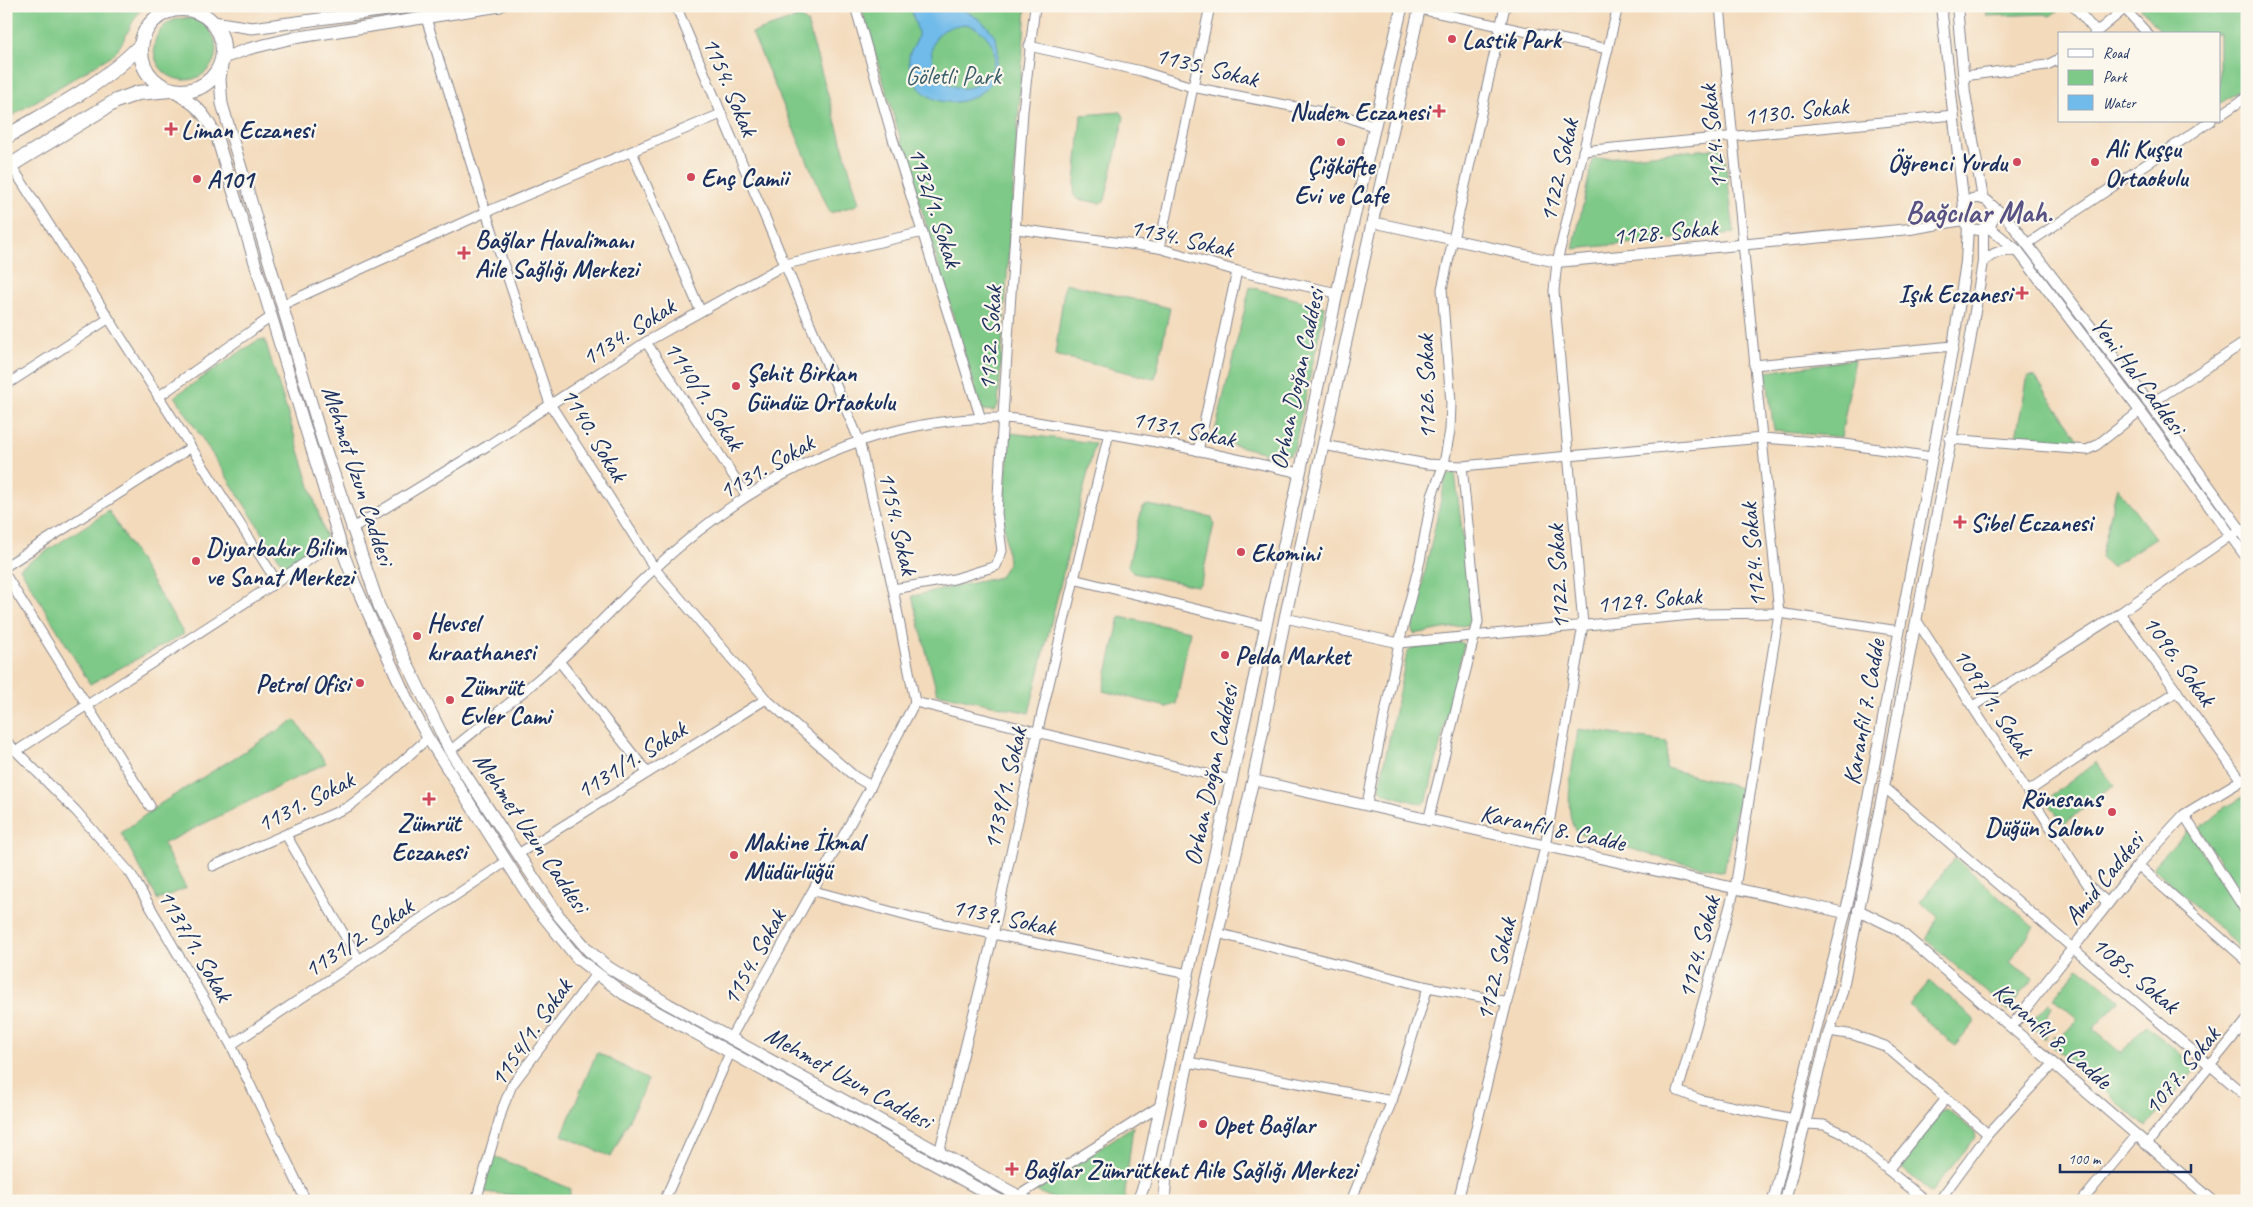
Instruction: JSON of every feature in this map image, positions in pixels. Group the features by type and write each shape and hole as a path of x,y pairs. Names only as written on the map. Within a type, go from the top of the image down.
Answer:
{"highway":[{"path":"9,167 116,101 138,93 170,90 184,91 197,88 209,81 218,71 223,58 222,39 213,22 209,6"},
{"path":"6,136 97,83 123,63 140,46 149,24 168,8 192,9 204,14 213,22"},
{"path":"140,46 145,68 151,78 170,90"}],"main road":[{"path":"213,22 252,28 417,6"},
{"path":"223,58 248,49 293,38 500,6"},
{"name":"Orhan Doğan Caddesi","path":"1138,1201 1144,1185 1188,974 1201,923 1300,473 1337,293 1402,6"},
{"path":"1164,1201 1167,1163 1188,1062 1253,780 1285,618 1420,8"},
{"name":"Mehmet Uzun Caddesi","path":"223,58 220,79 222,104 351,529 379,606 450,751 559,916 588,950 601,962 668,1004 732,1037 1023,1199"},
{"path":"170,90 200,109 207,117 217,138 339,539 355,584 407,699 428,738 535,906 554,932 578,959 624,994 1001,1201"}],"street":[{"name":"1154. Sokak","path":"676,6 859,440 893,589 915,702 814,891 732,1037"},
{"name":"1132/1. Sokak","path":"856,6 893,139 981,419"},
{"name":"1132. Sokak","path":"893,589 954,578 996,566 999,563 1002,551 997,513 1029,46 1034,6"},
{"path":"1158,248 1210,6"},
{"name":"1126. Sokak","path":"1367,804 1399,643 1420,561 1432,496 1444,464 1450,430 1451,403 1442,289 1505,6"},
{"name":"1122. Sokak","path":"1458,1201 1546,847 1583,625 1554,291 1558,262 1618,6"},
{"name":"1124. Sokak","path":"1720,6 1779,613 1735,888 1678,1091 1701,1100 1731,1104 1794,1119"},
{"path":"1941,6 1966,223 1975,229 1985,227 1993,215 1987,202 1964,76 1957,6"},
{"path":"2074,6 2094,32"},
{"path":"1420,8 1500,27 1608,49"},
{"path":"2096,32 2126,8 2146,32"},
{"name":"1140. Sokak","path":"426,18 486,212 550,404 655,569 766,699 854,776 871,786"},
{"name":"1135. Sokak","path":"1029,46 1141,71 1192,87 1348,117 1375,127"},
{"path":"1964,76 2047,65 2058,60"},
{"path":"2220,115 2247,97"},
{"path":"282,305 486,212 721,114"},
{"name":"1130. Sokak","path":"1583,151 1954,115"},
{"path":"2027,244 2209,122"},
{"path":"632,152 700,310"},
{"path":"9,167 277,582"},
{"path":"1964,207 1973,198 1987,202 2007,218 2150,404 2245,534"},
{"name":"1128. Sokak","path":"1372,222 1453,241 1558,262 1966,223"},
{"name":"Karanfil 7. Cadde","path":"1773,1201 1845,913 1953,346 1966,262 1966,223"},
{"name":"Yeni Hal Caddesi","path":"1985,227 2018,251 2140,411 2247,558"},
{"name":"Karanfil 7. Cadde","path":"1786,1201 1828,1031 1842,992 1884,787 1970,342 1983,262 1985,227"},
{"name":"1134. Sokak","path":"1017,229 1158,248 1238,271 1337,293"},
{"name":"1134. Sokak","path":"351,529 646,342 700,310 786,264 923,232"},
{"path":"1983,262 1990,255 2001,250 2018,251"},
{"path":"1198,451 1238,271"},
{"path":"158,396 271,317"},
{"path":"6,385 108,319"},
{"path":"2150,404 2247,341"},
{"name":"1140/1. Sokak","path":"646,342 746,495"},
{"path":"1754,365 1953,346"},
{"path":"1950,439 2086,450 2097,445 2140,411"},
{"name":"1131. Sokak","path":"450,751 559,661 655,569 746,495 817,456 859,440 924,426 1003,418 1109,433 1300,473"},
{"name":"1139/1. Sokak","path":"939,1153 993,935 1036,734 1109,433"},
{"path":"1323,445 1427,464 1462,466 1569,457 1659,446 1762,438 1845,444 1931,457"},
{"path":"6,566 190,448"},
{"path":"1428,821 1478,622 1476,586 1462,466"},
{"path":"1973,706 2120,613 2231,535 2245,534"},
{"path":"18,750 277,582 339,539"},
{"path":"6,576 150,806"},
{"path":"1073,579 1265,626"},
{"name":"1129. Sokak","path":"1285,618 1399,643 1702,614 1779,613 1899,631"},
{"name":"1096. Sokak","path":"2120,613 2244,779"},
{"name":"1097/1. Sokak","path":"1917,621 2029,791 2088,885 2108,903"},
{"path":"559,661 647,772"},
{"path":"2029,791 2177,691"},
{"name":"1131/1. Sokak","path":"518,854 766,699"},
{"path":"915,702 1036,734 1231,780"},
{"name":"1131. Sokak","path":"213,866 348,807 374,788 428,738"},
{"name":"1137/1. Sokak","path":"6,741 18,750 76,811 131,874 231,1045 306,1201"},
{"name":"Amid Caddesi","path":"2012,1026 2138,864 2184,815 2244,779"},
{"name":"Karanfil 8. Cadde","path":"1253,780 1367,804 1428,821 1845,913"},
{"name":"1085. Sokak","path":"1884,787 2247,1097"},
{"path":"2184,815 2247,913"},
{"path":"286,835 359,960"},
{"name":"1131/2. Sokak","path":"231,1045 507,861"},
{"path":"2138,864 2247,961"},
{"name":"1139. Sokak","path":"814,891 915,918 1188,974"},
{"name":"Karanfil 8. Cadde","path":"1858,910 1897,929 2012,1026 2052,1064 2213,1201"},
{"path":"1217,932 1428,987 1508,1002"},
{"name":"1154/1. Sokak","path":"476,1201 503,1107 512,1085 596,974"},
{"path":"1351,1201 1392,1101 1428,987"},
{"name":"1077. Sokak","path":"2146,1145 2247,1020"},
{"path":"1828,1031 1854,1035 1885,1046 1945,1100 1988,1134"},
{"path":"664,1201 730,1053"},
{"path":"1188,1062 1392,1101"},
{"path":"1939,1201 1988,1134 2052,1064"},
{"path":"1888,1170 1945,1100"},
{"path":"1023,1199 1160,1106"},
{"path":"1806,1124 1824,1125 1844,1134 1926,1201"},
{"name":"1077. Sokak","path":"2082,1201 2136,1136"}],"green space":[{"path":"6,6 144,6 114,54 8,118 6,115"},
{"name":"Göletli Park","path":"861,6 1026,6 998,405 994,411 983,410 979,402"},
{"path":"1985,6 2063,7 2050,16 2045,14 1987,16"},
{"path":"2139,6 2231,6 2247,21 2247,86 2220,103 2220,32 2161,32"},
{"path":"800,17 807,22 859,203 830,213 752,33"},
{"path":"185,18 197,20 207,27 214,37 216,49 214,61 207,71 197,78 185,80 173,78 163,71 156,61 154,49 156,37 163,27 173,20"},
{"path":"1121,112 1124,117 1105,200 1100,203 1077,199 1074,195 1081,115"},
{"path":"1724,148 1734,233 1573,249 1593,159"},
{"path":"1065,283 1170,308 1155,379 1055,355"},
{"path":"1250,287 1325,307 1294,450 1289,454 1279,456 1213,440"},
{"path":"258,340 265,340 326,538 285,568 175,396"},
{"path":"1855,359 1841,437 1774,431 1766,372"},
{"path":"2028,376 2035,377 2081,443 2016,436"},
{"path":"1010,433 1095,443 1029,713 937,693 912,596 1000,577 1008,563 1003,512"},
{"path":"1455,472 1473,624 1414,634 1412,630 1446,477"},
{"path":"2117,487 2155,538 2111,567 2101,557"},
{"path":"1148,505 1212,517 1214,524 1201,583 1197,586 1133,573 1128,566 1142,508"},
{"path":"109,511 184,634 90,684 20,568"},
{"path":"1120,617 1190,631 1176,704 1167,707 1103,691"},
{"path":"1460,642 1464,644 1427,800 1422,804 1385,794 1380,789 1380,783 1407,653 1411,648"},
{"path":"295,720 326,763 163,844 186,888 158,900 121,833 160,804"},
{"path":"1578,729 1667,742 1666,768 1741,788 1724,871 1661,858 1576,832 1572,822 1569,796"},
{"path":"2096,762 2114,785 2064,824 2046,800"},
{"path":"2247,795 2247,891 2241,894 2199,829 2225,807"},
{"path":"2188,830 2247,921 2247,955 2153,867"},
{"path":"1955,858 2034,927 2009,962 2033,978 2008,1011 1926,940 1938,917 1920,902"},
{"path":"2079,967 2120,1000 2093,1029 2121,1053 2146,1025 2197,1068 2146,1127 2048,1042 2054,1036 2058,1040 2078,1019 2053,998"},
{"path":"1930,981 1976,1021 1955,1046 1909,1005"},
{"path":"2049,1003 2052,1006 2046,1018 2048,1032 2044,1039 2032,1026 2037,1016"},
{"path":"597,1052 648,1080 611,1157 562,1135"},
{"path":"1948,1110 1975,1132 1976,1137 1931,1192 1899,1166 1940,1112"},
{"path":"1133,1126 1124,1201 1059,1201 1036,1191"},
{"path":"494,1156 571,1189 568,1201 483,1192"}],"water":[{"path":"912,6 958,6 987,27 996,39 998,54 994,76 987,87 976,96 963,101 951,102 939,100 928,95 919,87 912,75 909,61 918,36","holes":["966,24 974,27 988,38 995,53 995,61 986,77 971,87 957,87 944,80 936,68 932,54 935,40 945,29"]}],"place":[{"name":"Lastik Park","path":"1452,39"},
{"name":"Nudem Eczanesi","path":"1439,111"},
{"name":"Liman Eczanesi","path":"171,129"},
{"name":"Çiğköfte Evi ve Cafe","path":"1341,142"},
{"name":"Öğrenci Yurdu","path":"2017,162"},
{"name":"Ali Kuşçu Ortaokulu","path":"2095,162"},
{"name":"Enç Camii","path":"691,177"},
{"name":"A101","path":"197,179"},
{"name":"Bağlar Havalimanı Aile Sağlığı Merkezi","path":"464,253"},
{"name":"Işık Eczanesi","path":"2022,293"},
{"name":"Şehit Birkan Gündüz Ortaokulu","path":"736,386"},
{"name":"Sibel Eczanesi","path":"1960,522"},
{"name":"Ekomini","path":"1241,552"},
{"name":"Diyarbakır Bilim ve Sanat Merkezi","path":"196,561"},
{"name":"Hevsel kıraathanesi","path":"417,636"},
{"name":"Pelda Market","path":"1225,655"},
{"name":"Petrol Ofisi","path":"360,683"},
{"name":"Zümrüt Evler Cami","path":"450,700"},
{"name":"Zümrüt Eczanesi","path":"429,799"},
{"name":"Rönesans Düğün Salonu","path":"2112,812"},
{"name":"Makine İkmal Müdürlüğü","path":"734,855"},
{"name":"Opet Bağlar","path":"1203,1124"},
{"name":"Bağlar Zümrütkent Aile Sağlığı Merkezi","path":"1012,1169"}],"district":[{"name":"Bağcılar Mah.","path":"1979,212"}]}
